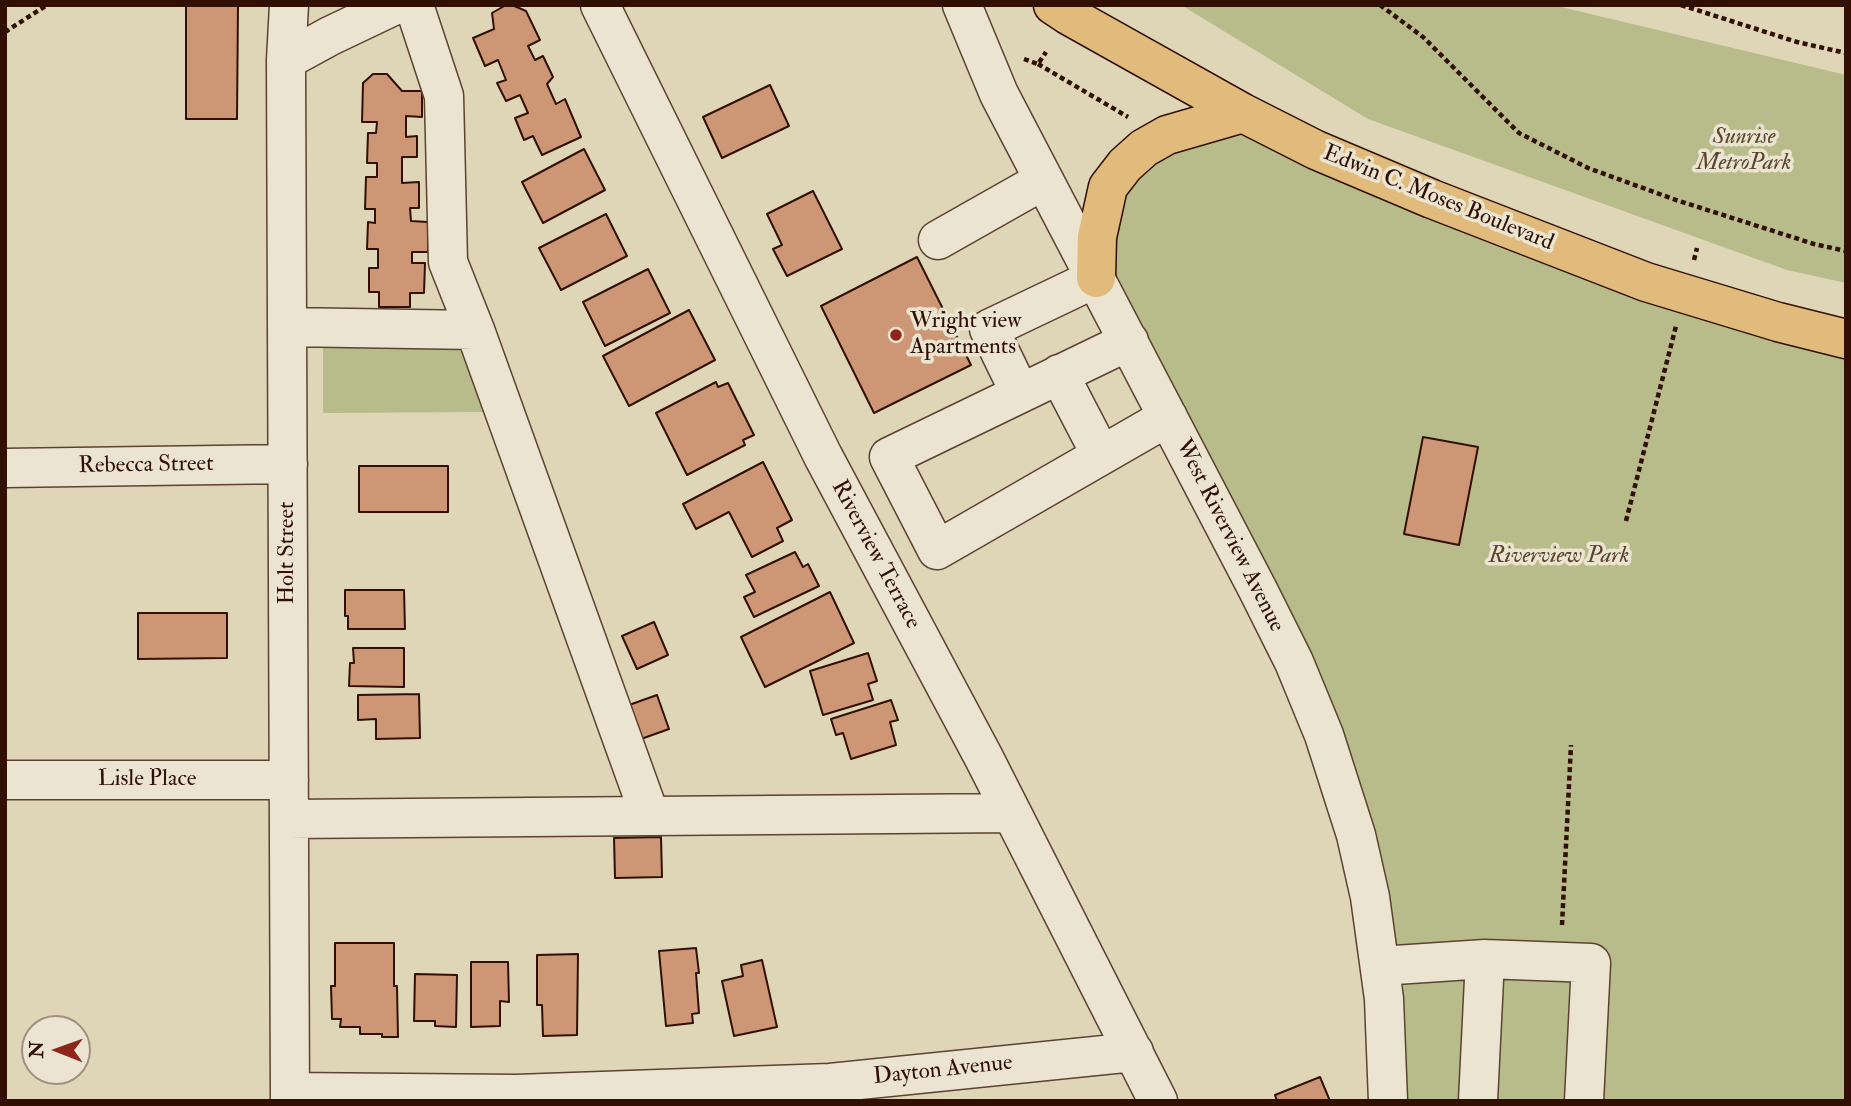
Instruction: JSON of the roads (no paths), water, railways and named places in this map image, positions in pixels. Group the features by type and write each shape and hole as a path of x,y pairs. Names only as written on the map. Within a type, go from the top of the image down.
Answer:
{"main road":[{"name":"Edwin C. Moses Boulevard","path":"1053,5 1243,113 1315,150 1432,199 1646,282 1778,323 1846,339"},
{"path":"1096,278 1097,237 1108,187 1125,165 1144,148 1167,135 1243,113"}],"street":[{"name":"Holt Street","path":"289,5 286,60 290,1096"},
{"path":"286,60 395,5"},
{"path":"414,5 444,96 448,261 650,816"},
{"name":"Riverview Terrace","path":"600,5 823,456 1012,813 1158,1101"},
{"name":"West Riverview Avenue","path":"962,5 999,94 1294,662 1324,734 1356,835 1370,897 1384,999 1388,1101"},
{"path":"938,240 1044,180"},
{"path":"1020,393 989,329 1096,278"},
{"path":"287,327 475,330"},
{"path":"1129,341 889,457 937,550 1168,417"},
{"path":"1059,374 1101,455"},
{"name":"Rebecca Street","path":"5,468 288,464"},
{"name":"Lisle Place","path":"5,780 289,780"},
{"path":"289,819 1012,813"},
{"path":"1380,966 1485,959 1591,962 1584,1101"},
{"path":"1478,1101 1485,959"},
{"name":"Dayton Avenue","path":"290,1096 516,1094 830,1083 1134,1052"}],"place":[{"name":"Wright view Apartments","path":"896,335"}],"park label":[{"name":"Sunrise MetroPark","path":"1744,151"},
{"name":"Riverview Park","path":"1559,557"}]}
